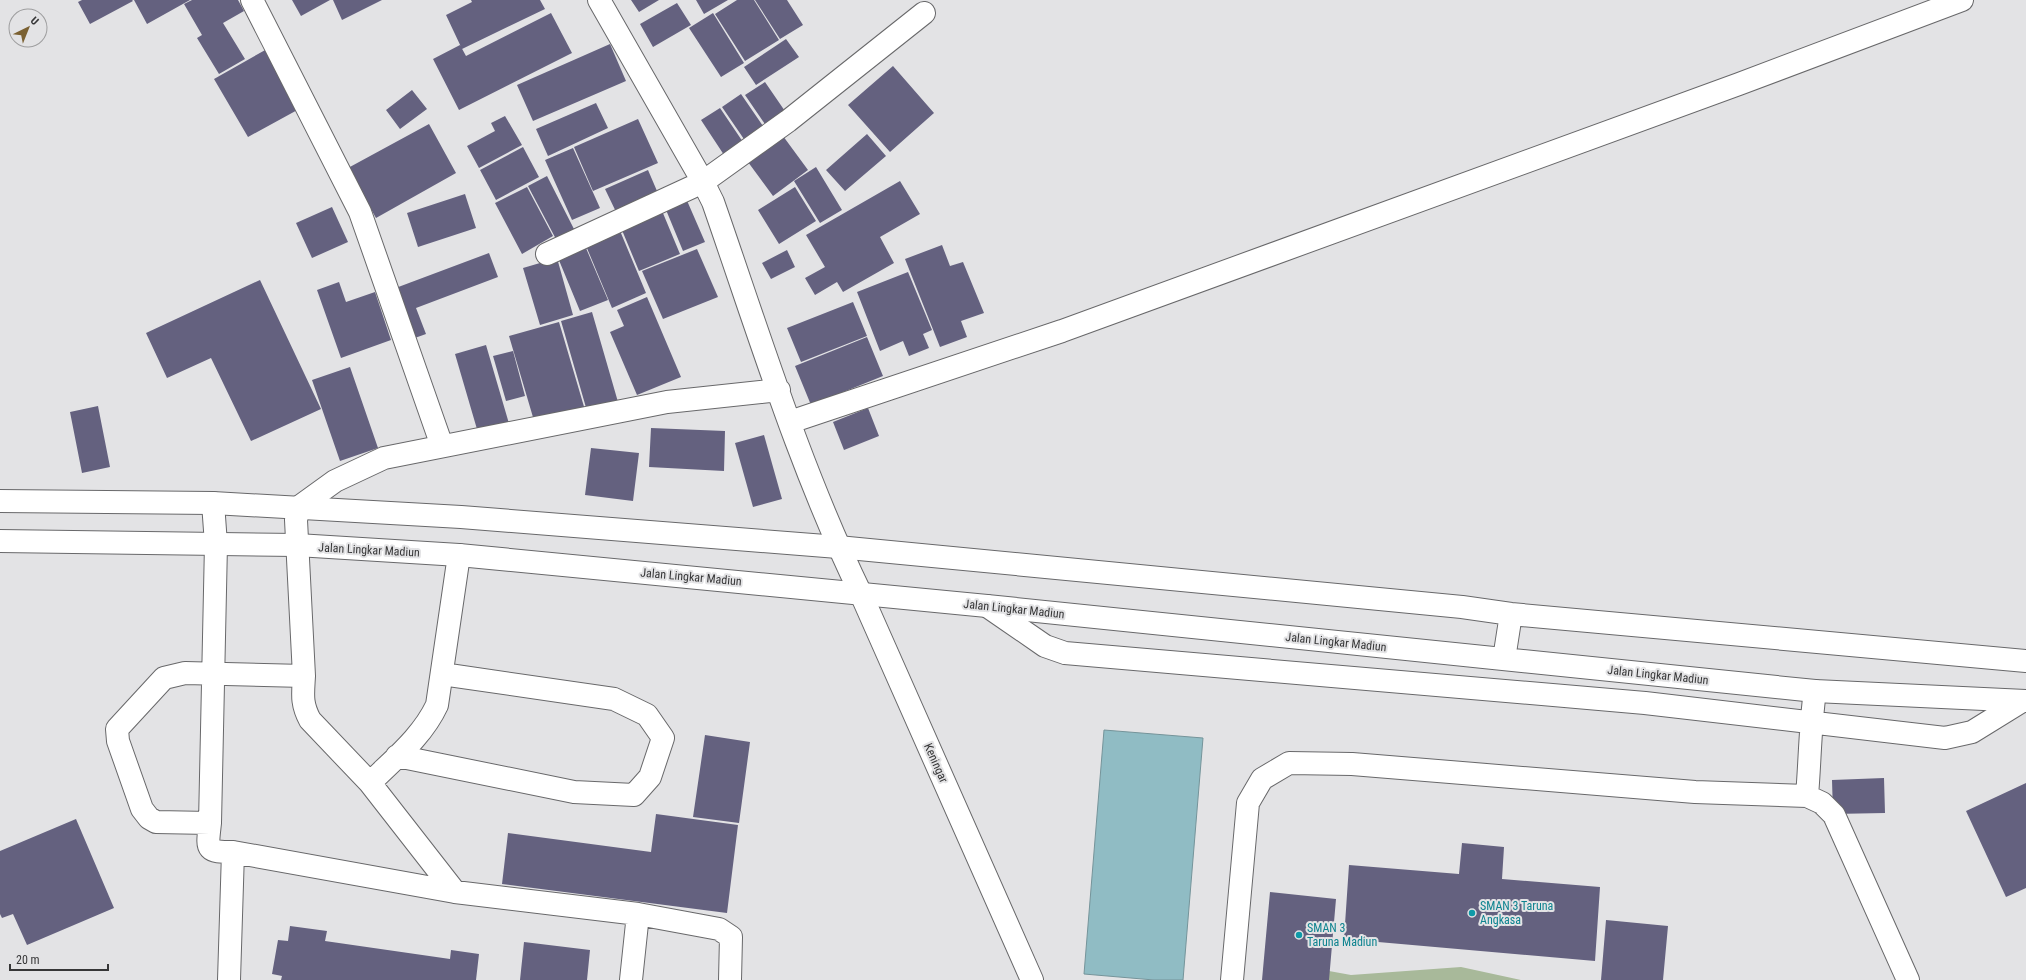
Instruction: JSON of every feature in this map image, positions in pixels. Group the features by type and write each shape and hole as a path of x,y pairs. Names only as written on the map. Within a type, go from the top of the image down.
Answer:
{"main road":[{"path":"252,0 360,212 442,446"},
{"name":"Keningar","path":"599,0 713,202 778,390 838,547 861,594 1032,980"},
{"path":"790,422 1062,331 1739,84 1962,0"},
{"path":"547,254 703,182 788,121 924,13"},
{"path":"455,892 370,783 310,720 302,701 304,676 296,520 299,507 335,481 384,458 667,402 778,390"},
{"path":"0,500 212,503 461,517 838,547 1462,607 1511,614 2026,661"},
{"path":"212,503 216,544 214,675 210,823 208,844 210,849 214,852 234,852 455,892 638,914 724,931 731,936 730,980"},
{"name":"Jalan Lingkar Madiun","path":"0,541 297,545 460,555 988,606 1815,691 2024,701"},
{"path":"370,783 420,733 430,719 437,705 460,555"},
{"path":"988,606 1045,646 1065,653 1645,703 1945,738 1972,732 2024,701"},
{"path":"1504,659 1511,614"},
{"path":"210,823 156,822 150,818 142,809 118,740 117,729 164,678 185,673 214,675 304,676"},
{"path":"397,756 574,792 634,795 650,778 663,738 647,715 621,702 614,699 442,674"},
{"path":"1806,796 1811,751 1810,722 1815,691"},
{"path":"1232,980 1248,803 1262,779 1289,763 1352,764 1695,792 1806,796 1822,803 1834,815 1908,980"},
{"path":"229,980 234,852"},
{"path":"631,980 638,914"}],"green space":[{"path":"1461,967 1521,980 1329,980 1329,971 1351,975"}],"water":[{"path":"1104,730 1203,738 1183,980 1154,980 1084,974"}],"building":[{"path":"82,0 133,1 90,24 78,2"},
{"path":"134,0 190,0 147,24"},
{"path":"192,0 238,0 244,11 223,23 245,59 219,74 197,38 202,35 184,4"},
{"path":"292,0 330,0 301,16"},
{"path":"333,0 382,0 342,20"},
{"path":"471,0 540,0 545,9 462,49 446,15 472,2"},
{"path":"631,0 659,0 639,12"},
{"path":"696,0 728,0 704,14"},
{"path":"737,0 754,0 779,40 745,61 715,14"},
{"path":"755,0 787,0 803,25 780,39"},
{"path":"677,3 691,25 653,47 640,24"},
{"path":"551,13 572,53 459,110 433,59 460,45 466,56"},
{"path":"713,13 744,63 721,77 689,28"},
{"path":"786,39 799,57 756,85 744,67"},
{"path":"610,44 626,81 533,121 517,85"},
{"path":"267,49 301,108 248,137 214,79"},
{"path":"893,66 934,113 890,152 848,105"},
{"path":"765,82 789,117 769,130 745,95"},
{"path":"412,90 427,109 400,129 386,110"},
{"path":"741,94 767,132 748,145 722,107"},
{"path":"596,103 608,128 548,156 536,129"},
{"path":"720,108 745,145 726,158 701,120"},
{"path":"505,116 522,145 479,168 467,146 495,131 491,123"},
{"path":"638,119 658,163 593,191 574,147"},
{"path":"429,124 456,173 376,218 348,168"},
{"path":"867,134 886,156 845,191 826,170"},
{"path":"783,136 808,170 773,196 748,162"},
{"path":"523,147 539,177 496,200 480,170"},
{"path":"573,148 600,208 572,220 545,160"},
{"path":"816,167 842,210 820,223 794,181"},
{"path":"648,170 660,198 618,216 605,189"},
{"path":"547,176 575,231 557,241 528,186"},
{"path":"900,181 920,214 880,237 894,263 843,292 837,282 815,295 805,278 825,267 806,235"},
{"path":"527,187 553,236 522,254 495,203"},
{"path":"795,187 816,221 779,244 758,210"},
{"path":"465,194 476,228 418,247 407,213"},
{"path":"685,196 705,242 683,251 664,205"},
{"path":"660,206 680,254 639,271 619,223"},
{"path":"332,207 348,242 312,258 296,223"},
{"path":"618,226 646,293 612,308 584,241"},
{"path":"583,241 608,300 580,311 556,253"},
{"path":"942,245 950,266 963,262 984,313 961,321 967,337 940,347 905,259"},
{"path":"697,249 718,297 663,319 642,271"},
{"path":"787,250 795,267 771,279 762,263"},
{"path":"489,253 498,277 416,308 426,334 412,339 393,289"},
{"path":"557,258 573,315 540,325 523,268"},
{"path":"908,272 932,330 923,334 929,348 909,356 903,341 880,351 857,292"},
{"path":"260,280 321,409 251,441 211,358 167,378 146,333"},
{"path":"339,282 346,302 375,292 391,340 341,358 317,290"},
{"path":"647,297 681,377 637,395 610,332 624,326 617,310"},
{"path":"853,302 867,336 801,362 787,328"},
{"path":"592,312 618,402 587,411 561,321"},
{"path":"559,322 585,410 535,424 509,336"},
{"path":"867,337 883,376 811,405 795,366"},
{"path":"486,345 510,427 479,436 455,354"},
{"path":"513,351 525,396 506,401 493,356"},
{"path":"350,367 378,448 340,461 312,380"},
{"path":"98,406 110,467 82,473 70,412"},
{"path":"868,408 879,436 844,450 833,422"},
{"path":"651,428 725,431 724,471 649,467"},
{"path":"764,435 782,499 753,507 735,443"},
{"path":"591,448 639,453 633,501 585,495"},
{"path":"705,735 750,742 739,823 693,817"},
{"path":"1884,778 1885,813 1833,814 1832,780"},
{"path":"2026,783 2026,888 2006,897 1966,811"},
{"path":"656,814 738,825 727,913 502,884 508,833 651,852"},
{"path":"76,819 114,908 27,945 13,914 2,918 0,914 0,851"},
{"name":"SMAN 3 Taruna Angkasa","path":"1462,843 1504,847 1502,879 1600,887 1595,961 1344,939 1349,865 1459,874"},
{"name":"SMAN 3 Taruna Madiun","path":"1270,892 1336,899 1329,980 1262,980"},
{"path":"1606,920 1668,926 1663,980 1601,980"},
{"path":"290,926 327,931 325,941 450,959 451,950 479,954 476,980 281,980 282,976 272,974 278,940 288,941"},
{"path":"524,942 590,950 587,980 520,980"}],"place":[{"name":"SMAN 3 Taruna Angkasa","path":"1472,913"},
{"name":"SMAN 3 Taruna Madiun","path":"1299,935"}]}
